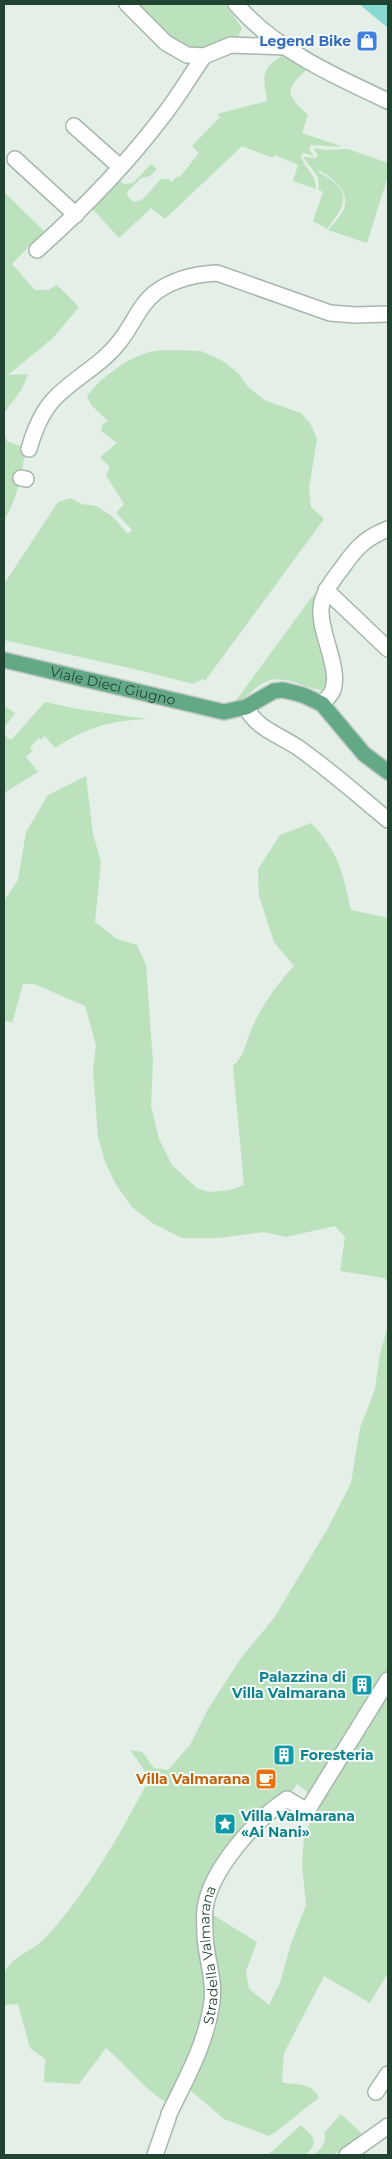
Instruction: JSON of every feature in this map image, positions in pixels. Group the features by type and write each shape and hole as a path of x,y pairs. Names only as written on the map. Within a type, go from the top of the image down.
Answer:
{"main road":[{"name":"Viale Dieci Giugno","path":"4,660 224,712 246,707"},
{"path":"246,707 264,696 284,690 303,695 322,704 364,754 388,772"}],"street":[{"path":"127,4 166,43 187,55 204,56 231,46 285,47"},
{"path":"236,4 253,21 285,47 388,100"},
{"path":"37,250 76,214 164,116 204,56"},
{"path":"74,126 120,167"},
{"path":"15,159 76,214"},
{"path":"29,449 34,432 53,400 103,360 121,340 142,306 156,292 173,283 199,274 217,273 330,313 355,315 388,314"},
{"path":"322,704 332,692 335,678 324,638 321,608 326,590 355,549 376,534 388,529"},
{"path":"326,590 388,649"},
{"path":"246,707 254,719 264,728 300,749 388,820"},
{"name":"Stradella Valmarana","path":"154,2155 168,2116 203,2043 212,2000 213,1983 205,1938 204,1910 210,1887 240,1841 270,1810 287,1799 307,1810 388,1680"},
{"path":"376,2092 388,2074"},
{"path":"347,2155 388,2126"}],"green space":[{"path":"136,4 225,4 242,28 237,39 215,45 189,47 175,42 165,34"},
{"path":"282,56 309,67 292,86 291,91 294,101 308,115 302,133 343,147 311,145 309,149 314,156 304,153 301,155 314,179 316,189 293,181 298,165 275,155 273,158 242,146 165,219 151,208 119,238 90,206 117,179 124,184 133,183 151,164 157,169 150,176 141,178 127,192 128,197 134,202 143,199 161,179 168,179 172,182 177,176 179,178 199,153 192,146 220,117 217,114 267,101 264,80 266,70"},
{"path":"313,148 327,150 348,149 388,163 388,176 367,243 328,230 343,211 345,198 340,186 319,170 318,172 337,184 343,197 339,212 327,229 313,221 323,192 319,190 318,177 303,157 316,158 318,155"},
{"path":"4,192 44,231 12,264 35,290 48,290 57,285 79,307 53,338 8,375 28,374 22,389 4,413"},
{"path":"162,351 201,351 223,361 239,374 249,388 266,401 301,413 310,423 317,439 309,488 311,507 324,519 205,681 203,679 193,684 4,640 4,584 58,502 70,498 82,504 96,506 112,516 128,534 132,530 116,513 124,504 106,475 110,467 100,457 117,443 101,431 103,424 108,421 92,406 87,397 106,376 142,354"},
{"path":"4,433 7,441 26,449 16,495 4,520"},
{"path":"314,594 329,680 324,690 313,689 286,680 271,680 261,684 244,698 234,703"},
{"path":"45,702 147,719 121,721 99,726 55,748 45,736 40,740 39,738 30,747 33,751 26,757 38,772 4,793 4,735 11,740"},
{"path":"4,706 15,713 4,728"},
{"path":"86,776 93,834 101,862 95,922 117,939 137,945 146,965 153,1062 151,1106 159,1139 172,1165 197,1188 209,1192 230,1190 244,1185 233,1066 243,1053 252,1028 265,1003 294,966 274,942 259,896 258,869 280,835 311,823 328,843 338,863 351,910 388,918 388,1282 384,1278 340,1271 345,1237 335,1226 286,1237 264,1232 218,1238 182,1238 154,1224 132,1207 115,1183 106,1164 98,1137 93,1070 96,1045 85,1006 34,984 23,984 12,1023 4,1020 4,901 18,880 26,832 48,795"},
{"path":"388,1326 388,1671 313,1796 297,1784 287,1798 206,1885 211,1983 205,2023 169,2104 144,2085 106,2048 79,2084 44,2082 45,2059 30,2048 18,2004 4,2005 4,1974 12,1962 46,1937 76,1901 103,1861 127,1819 150,1778 130,1750 142,1752 154,1768 168,1770 190,1745 208,1709 241,1658 274,1618 328,1528 351,1483 360,1428 375,1389 380,1353"},
{"path":"388,1685 388,1977 386,1976 370,2003 324,1976 284,2053 282,2082 308,2087 319,2098 269,2136 224,2119 189,2089 208,2023 205,1910 257,1942 246,1971 249,1989 269,2005 280,1983 291,1944 306,1905 302,1864 304,1835 318,1806"},
{"path":"341,2114 364,2136 333,2155 314,2155 324,2143 324,2133"},
{"path":"301,2125 312,2136 314,2142 312,2148 305,2155 268,2155"}],"water":[{"path":"359,4 387,4 388,28"}],"place":[{"name":"Legend Bike","path":"367,41"},
{"name":"Palazzina di Villa Valmarana","path":"362,1685"},
{"name":"Foresteria","path":"284,1755"},
{"name":"Villa Valmarana","path":"266,1779"},
{"name":"Villa Valmarana «Ai Nani»","path":"225,1824"}]}
